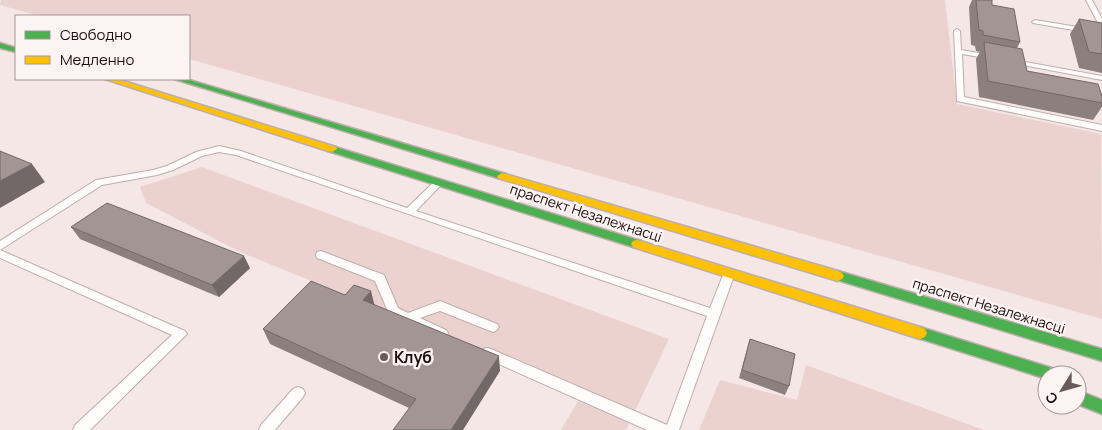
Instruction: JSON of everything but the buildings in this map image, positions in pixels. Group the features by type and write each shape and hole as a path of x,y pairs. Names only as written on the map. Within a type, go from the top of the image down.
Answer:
{"highway":[{"path":"0,45 15,50"},
{"name":"праспект Незалежнасці","path":"112,80 1037,369"},
{"name":"праспект Незалежнасці","path":"181,80 1102,356"},
{"path":"891,292 1035,323"},
{"path":"895,326 1037,382"},
{"path":"1087,401 1102,407"}],"lane":[{"path":"1089,0 1102,25"},
{"path":"1035,22 1102,33"},
{"path":"956,31 960,99 1102,128"},
{"path":"957,51 997,58"},
{"path":"1006,60 1102,78"},
{"path":"0,246 99,182 154,173 170,168 199,154 218,149 238,153 714,314"},
{"path":"409,212 439,182"},
{"path":"0,254 181,334 80,430"},
{"path":"321,255 380,278 393,311 452,338"},
{"path":"672,430 728,273"},
{"path":"407,318 440,306 492,327"},
{"path":"480,350 662,430"},
{"path":"266,430 298,393"}],"shaded area":[{"path":"1,0 945,0 957,104 1101,134 1102,319 190,59 190,15 35,15 0,5"},
{"path":"202,167 669,339 626,430 561,430 584,391 240,252 146,203 140,187"},
{"path":"806,365 984,430 699,430 720,380 797,400"}],"traffic: fast":[{"path":"0,45 15,50"},
{"path":"181,80 502,176"},
{"path":"332,149 637,244"},
{"path":"838,276 1102,355"},
{"path":"920,333 1037,369"},
{"path":"1087,401 1102,407"}],"traffic: slow":[{"path":"112,80 332,149"},
{"path":"502,176 838,276"},
{"path":"637,244 920,333"}],"place":[{"name":"Клуб","path":"384,357"}]}
